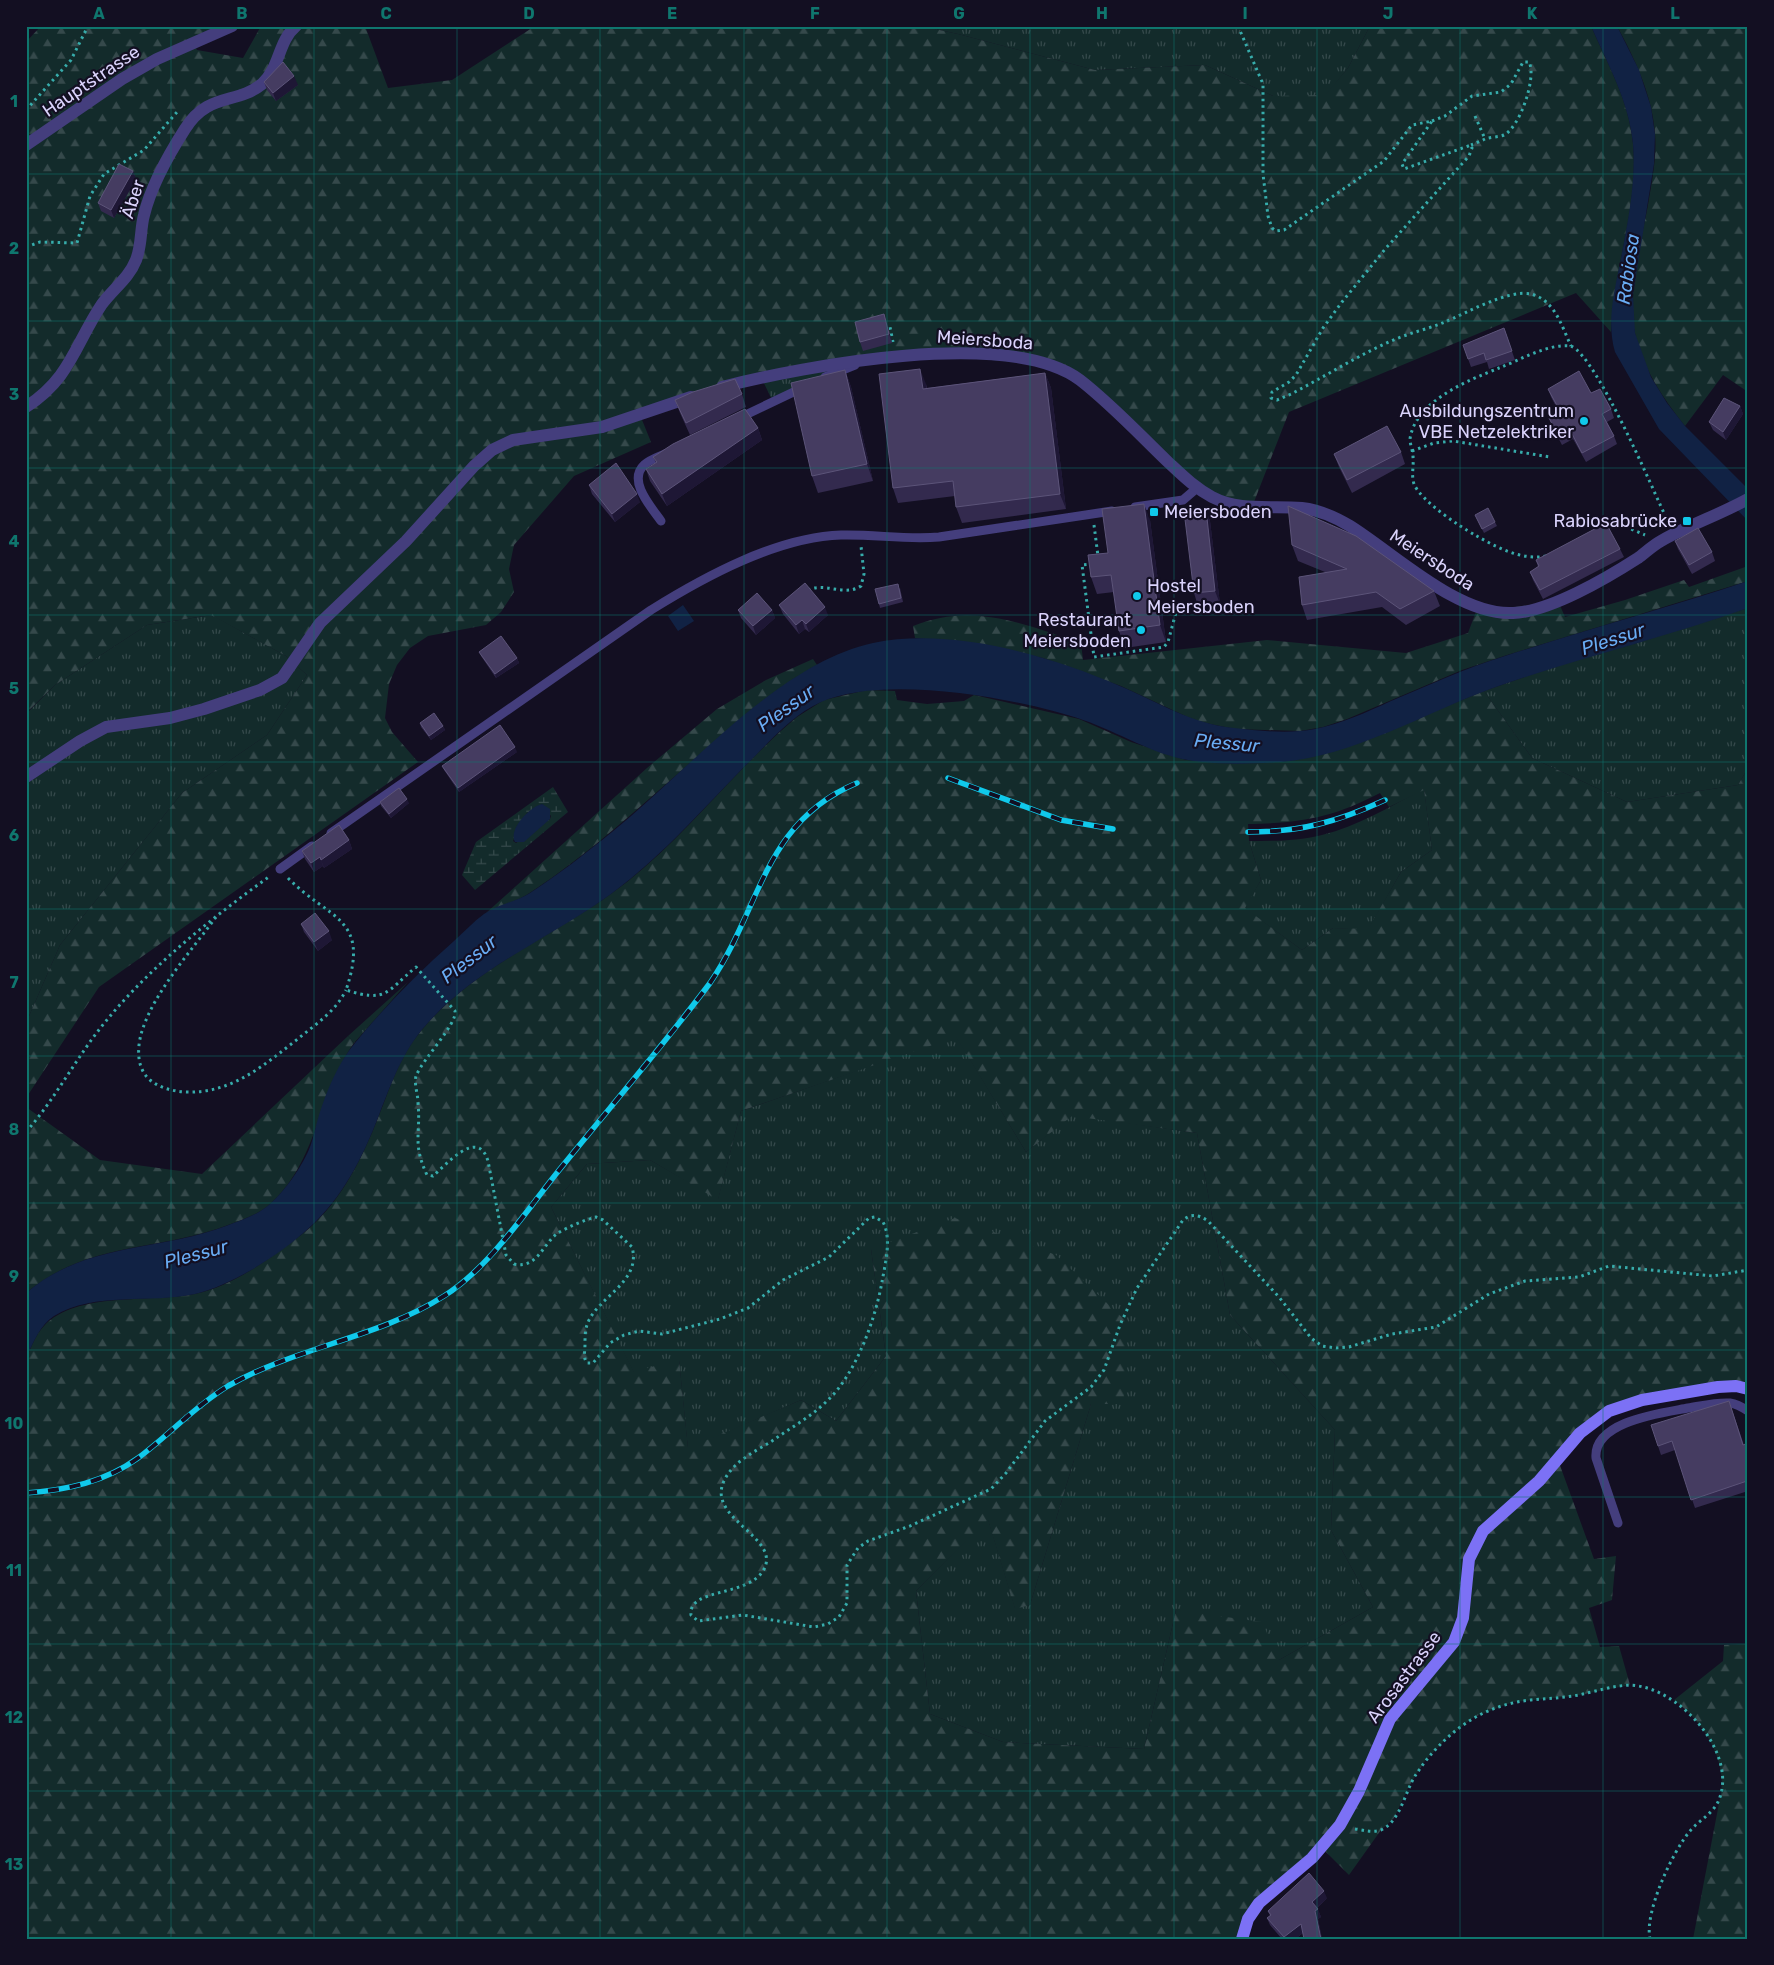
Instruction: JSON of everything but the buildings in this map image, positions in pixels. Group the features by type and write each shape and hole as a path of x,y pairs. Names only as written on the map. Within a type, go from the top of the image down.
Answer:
{"main road":[{"name":"Arosastrasse","path":"1242,1939 1248,1919 1259,1903 1312,1858 1340,1825 1359,1792 1380,1738 1390,1720 1449,1649 1458,1635 1464,1608 1468,1564 1472,1549 1483,1531 1539,1482 1580,1433 1609,1411 1630,1403 1718,1387 1736,1386 1748,1389"}],"street":[{"name":"Hauptstrasse","path":"26,145 156,58 232,26"},
{"name":"Äber","path":"26,407 46,393 59,379 79,347 100,306 130,273 140,249 144,215 155,184 184,130 192,119 209,106 249,92 264,82 275,68 287,38 296,26"},
{"name":"Meiersboda","path":"26,777 80,740 106,727 170,718 204,710 260,690 282,678 320,623 406,542 474,466 492,450 513,440 602,427 704,392 762,379 896,355 1006,356 1039,361 1054,366 1079,380 1197,488 1217,500 1234,505 1300,508 1324,514 1357,531 1462,602 1494,613 1523,612 1558,601 1628,564 1659,542 1702,519 1725,512 1748,499"}],"lane":[{"path":"727,424 819,379 867,361"},
{"path":"661,521 641,491 639,474 644,465 676,449"},
{"path":"280,869 651,610 691,586 750,559 792,544 840,535 913,539 939,537 1183,500 1197,488"},
{"path":"1618,1523 1596,1458 1596,1448 1604,1436 1634,1420 1686,1409 1729,1403 1748,1411"}],"path":[{"path":"26,110 72,60 88,26"},
{"path":"1238,26 1264,84 1263,174 1268,216 1271,226 1276,231 1284,230 1384,161 1412,126 1446,116 1472,96 1501,92 1511,84 1523,62 1529,62 1531,67 1526,98 1520,119 1505,135 1485,139 1402,168 1402,164 1432,121"},
{"path":"26,247 40,242 77,243 90,196 104,174 144,150 177,112 209,106"},
{"path":"1475,116 1485,139"},
{"path":"1471,145 1472,151 1469,156 1386,248 1330,318 1300,370 1289,382 1272,392 1271,398 1277,400 1392,341 1430,328 1484,304 1522,294 1535,295 1548,303 1556,314 1571,346 1586,358 1602,384 1674,534"},
{"path":"883,329 890,327 893,343"},
{"path":"1550,554 1536,558 1524,557 1487,542 1455,522 1417,489 1413,478 1410,439 1414,427 1430,406 1442,395 1474,378 1548,349 1571,346"},
{"path":"1412,451 1434,443 1452,440 1550,458"},
{"path":"1092,514 1099,563 1082,565 1094,657 1164,647 1168,642 1178,605 1191,603"},
{"path":"1603,529 1624,526 1659,542"},
{"path":"803,592 815,587 849,591 861,586 864,574 859,536"},
{"path":"26,1132 94,1037 119,1006 220,912 280,869 296,886 333,913 349,932 354,955 346,990 339,1003 326,1016 247,1077 227,1086 199,1092 170,1090 155,1084 143,1072 140,1064 138,1054 142,1029 162,992 220,912"},
{"path":"346,990 377,997 387,992 416,967 456,1013 455,1019 428,1055 416,1079 418,1108 417,1145 427,1175 431,1177 467,1148 476,1147 486,1154 506,1255 514,1264 522,1265 532,1261 558,1234 596,1218 601,1219 629,1243 633,1250 633,1257 624,1280 617,1291 594,1314 587,1324 585,1358 587,1363 593,1363 610,1343 624,1335 643,1331 662,1334 720,1319 748,1308 783,1280 829,1258 869,1218 875,1217 883,1222 886,1234 886,1258 876,1308 866,1335 839,1388 819,1408 739,1462 725,1479 722,1497 733,1517 763,1548 766,1557 765,1567 758,1578 746,1586 704,1597 697,1601 690,1611 691,1615 698,1621 743,1615 814,1627 828,1624 839,1617 846,1603 847,1565 858,1548 868,1541 910,1526 991,1489 1006,1473 1046,1421 1091,1387 1104,1370 1120,1325 1137,1288 1183,1220 1190,1216 1199,1216 1208,1222 1279,1297 1310,1338 1322,1346 1336,1348 1349,1347 1392,1334 1436,1327 1489,1294 1524,1280 1579,1277 1609,1266 1713,1276 1748,1270"},
{"path":"1340,1825 1370,1832 1385,1827 1394,1818 1415,1775 1435,1750 1460,1726 1488,1710 1513,1702 1574,1696 1620,1685 1653,1690 1674,1700 1696,1720 1713,1747 1722,1781 1721,1793 1715,1808 1690,1832 1669,1865 1650,1918 1650,1939"}],"green space":[{"path":"41,26 232,26 193,42 197,50 243,58 261,26 365,26 388,88 452,80 535,26 921,26 1095,70 1205,65 1273,96 1325,95 1348,68 1370,26 1591,26 1617,83 1627,112 1633,144 1634,168 1632,191 1616,285 1611,332 1576,293 1289,412 1252,507 1225,503 1054,366 930,354 762,379 640,415 651,442 574,476 514,545 509,569 514,592 501,612 486,625 428,636 410,648 397,665 389,684 385,718 392,732 418,762 99,987 26,1098 26,1023 60,945 182,793 267,735 307,675 286,656 211,615 147,625 55,685 26,713 26,42"},
{"path":"921,26 1370,26 1348,68 1325,96 1273,96 1205,65 1095,70"},
{"path":"1617,26 1748,26 1748,392 1723,375 1685,426 1669,405 1649,371 1635,333 1632,302 1633,286 1652,178 1655,133 1650,105 1642,78"},
{"path":"867,361 773,402 762,379"},
{"path":"1748,566 1748,581 1462,670 1347,719 1323,727 1300,731 1236,729 1194,720 1121,686 1043,658 959,642 915,638 913,626 935,619 956,616 998,618 1081,643 1083,660 1267,640 1406,653 1468,633 1477,609 1485,611 1558,601 1565,617 1625,600 1684,580 1689,587"},
{"path":"1748,608 1748,768 1738,785 1627,802 1532,758 1484,691 1556,666"},
{"path":"212,615 286,656 307,675 267,735 182,793 60,945 26,1023 26,714 55,685 147,625"},
{"path":"813,659 817,665 743,718 639,808 568,866 526,895 486,913 647,768 717,709 766,680"},
{"path":"867,690 895,691 897,700 927,704 964,701 974,695 1079,719 1131,742 1186,760 1284,762 1348,746 1484,691 1532,758 1627,802 1738,785 1748,768 1748,1389 1743,1388 1619,1407 1558,1460 1594,1559 1616,1556 1612,1600 1589,1608 1600,1647 1619,1646 1630,1685 1574,1696 1513,1702 1474,1717 1447,1738 1424,1762 1408,1788 1394,1818 1381,1830 1349,1875 1322,1848 1266,1897 1242,1939 26,1939 26,1358 39,1333 44,1326 58,1315 75,1308 115,1300 177,1297 195,1294 224,1285 251,1270 301,1235 327,1211 347,1182 364,1150 403,1058 426,1025 471,983 576,917 627,882 671,843 753,757 797,717 824,700","holes":["1424,790 1432,850 1401,872 1368,929 1333,928 1302,950 1245,908 1261,880 1249,841 1248,824 1284,822 1331,814 1380,793 1389,807","956,1037 1026,1152 1072,1116 1197,1133 1230,1315 1335,1430 1331,1530 1373,1607 1279,1660 1262,1622 1176,1610 1144,1749 1003,1742 930,1714 916,1591 988,1520 1015,1609 1030,1605 1091,1404 1124,1404 1126,1321 1056,1255 955,1218 871,1249 886,1356 836,1421 801,1400 688,1448 679,1359 634,1372 551,1207 587,1164 650,1160 718,1200 741,1111"]},
{"path":"553,787 568,812 475,890 462,875 476,842","holes":["542,804 551,816 550,819 516,843 513,841 527,813"]},
{"path":"1424,789 1432,850 1401,872 1368,930 1333,928 1302,950 1244,908 1261,880 1249,841 1295,840 1335,831 1374,815"},
{"path":"408,982 354,1043 348,1036"},
{"path":"348,1036 354,1043 332,1084 308,1148 298,1169 285,1188 269,1205 244,1219 201,1234 98,1256 74,1264 50,1276 26,1293 26,1107 100,1160 202,1174"},
{"path":"956,1036 1026,1152 1072,1115 1197,1133 1230,1315 1335,1430 1331,1530 1373,1607 1279,1660 1176,1610 1144,1749 1003,1742 930,1714 916,1591 988,1519 1015,1608 1030,1605 1091,1404 1124,1404 871,1249 886,1356 836,1421 801,1400 688,1449 679,1360 634,1373 551,1207 587,1164 650,1160 718,1199 741,1111"},
{"path":"1748,1644 1748,1939 1693,1939 1721,1793 1722,1779 1716,1753 1710,1740 1694,1718 1674,1700 1723,1661 1724,1645"}],"water":[{"name":"Rabiosa","path":"1591,26 1617,26 1639,70 1651,107 1655,134 1654,164 1633,295 1635,333 1651,377 1667,403 1685,426 1748,489 1748,521 1659,429 1615,352 1611,329 1612,305 1631,201 1633,144 1631,128 1622,98"},
{"name":"Plessur","path":"1748,581 1748,608 1493,688 1361,743 1334,752 1281,762 1234,764 1188,760 1161,753 1096,725 1056,712 988,697 952,692 880,690 848,694 821,702 799,715 779,732 658,855 621,887 579,916 487,972 465,988 426,1025 410,1046 393,1079 373,1131 351,1176 322,1215 285,1248 240,1276 210,1290 178,1297 123,1299 87,1303 70,1308 54,1316 45,1324 37,1335 26,1358 26,1293 49,1277 97,1256 200,1234 244,1219 266,1207 286,1187 307,1154 326,1096 343,1059 378,1016 415,978 484,914 530,893 602,840 641,808 702,751 768,696 802,673 837,655 873,643 903,639 967,641 999,647 1062,664 1120,686 1176,712 1204,722 1244,729 1295,731 1325,727 1344,721 1490,661"},
{"path":"683,605 694,621 678,631 668,616"},
{"path":"542,804 550,809 550,819 524,842 515,842 515,831 521,819 532,809"}],"railway":[{"path":"948,778 1061,820 1113,829"},
{"path":"26,1493 71,1487 112,1473 138,1458 204,1402 228,1386 281,1361 392,1322 419,1310 461,1284 477,1270 507,1237 710,983 727,955 767,870 783,844 802,820 826,800 857,783"},
{"path":"1248,832 1302,828 1335,820 1385,800"}],"place":[{"name":"Ausbildungszentrum VBE Netzelektriker","path":"1584,421"},
{"name":"Meiersboden","path":"1154,512"},
{"name":"Rabiosabrücke","path":"1687,521"},
{"name":"Hostel Meiersboden","path":"1137,596"},
{"name":"Restaurant Meiersboden","path":"1141,630"}]}
